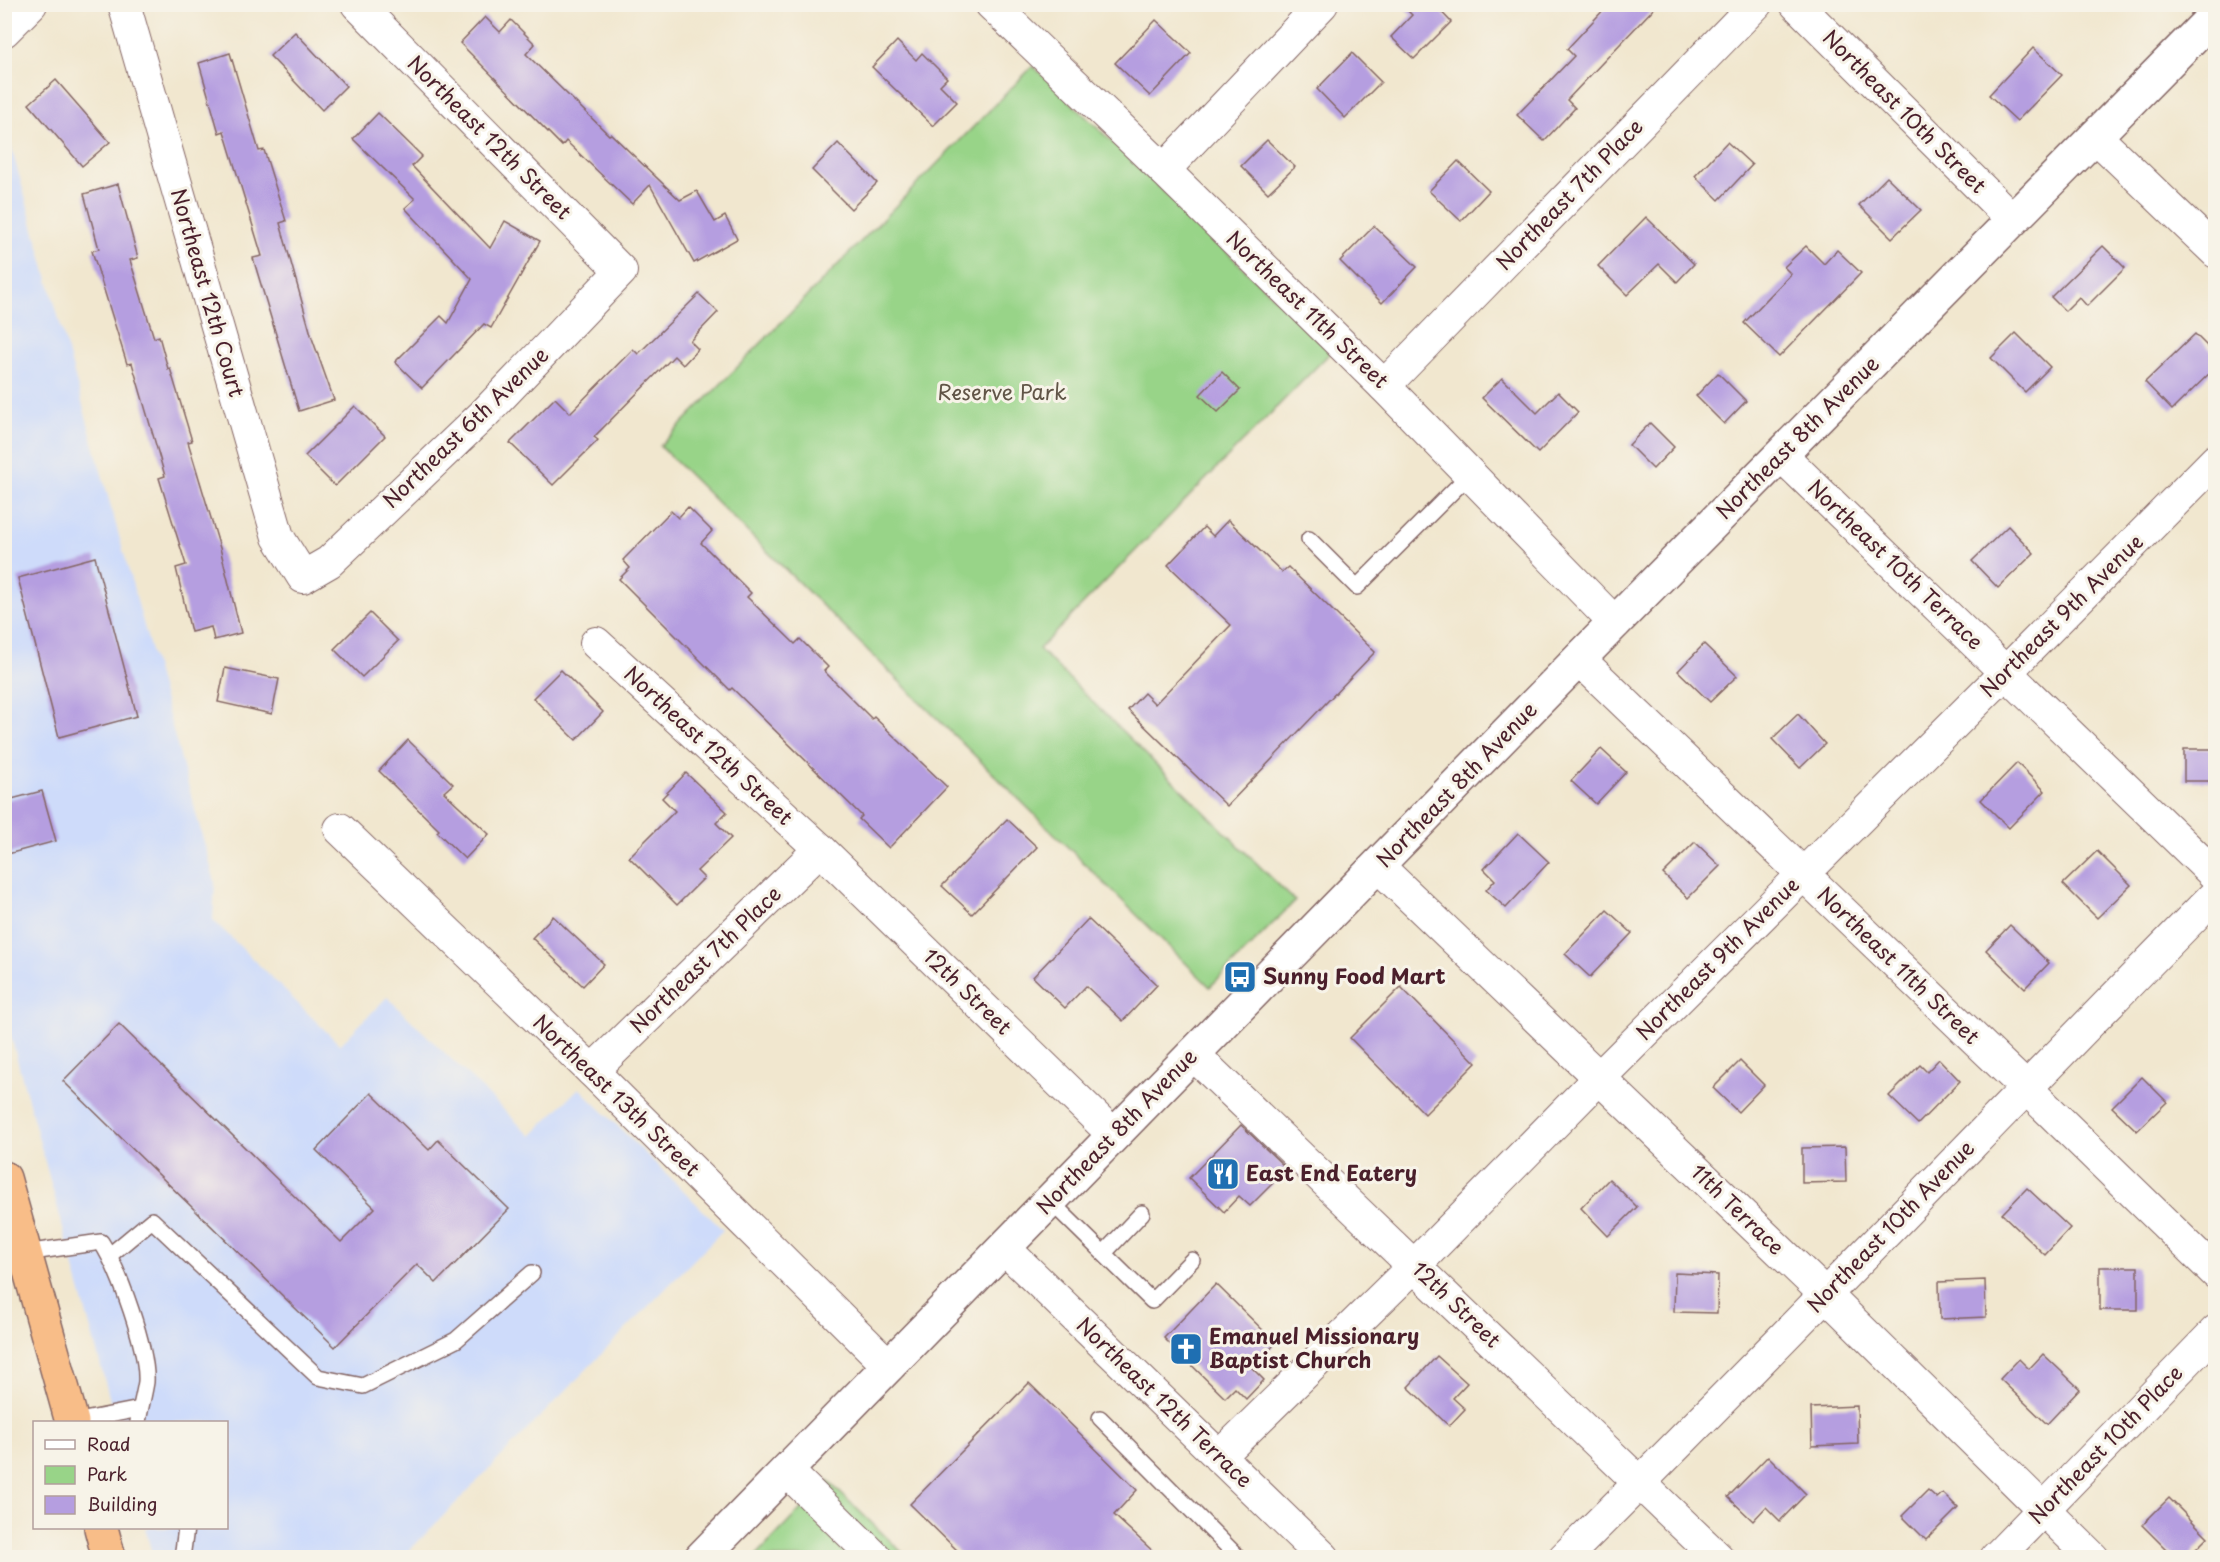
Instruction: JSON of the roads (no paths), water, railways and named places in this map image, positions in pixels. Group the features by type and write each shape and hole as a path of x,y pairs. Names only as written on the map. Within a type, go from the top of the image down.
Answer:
{"highway":[{"path":"4,1178 73,1421"},
{"path":"102,1529 109,1557"}],"street":[{"path":"4,30 31,4"},
{"name":"Northeast 12th Court","path":"124,4 278,537 303,577"},
{"name":"Northeast 12th Street","path":"357,4 621,271"},
{"name":"Northeast 11th Street","path":"991,4 1384,386 1616,623"},
{"path":"1164,170 1322,4"},
{"name":"Northeast 7th Place","path":"1384,386 1756,4"},
{"name":"Northeast 10th Street","path":"1796,4 2013,220"},
{"name":"Northeast 8th Avenue","path":"701,1557 1580,659 2216,14"},
{"path":"2095,136 2216,252"},
{"name":"Northeast 6th Avenue","path":"303,577 329,562 483,416 621,271"},
{"name":"Northeast 10th Terrace","path":"1781,455 2216,876"},
{"name":"Northeast 9th Avenue","path":"1219,1457 1415,1265 2216,460"},
{"name":"Northeast 12th Street","path":"596,643 820,849"},
{"name":"Northeast 11th Street","path":"1580,659 2216,1273"},
{"name":"Northeast 13th Street","path":"340,829 592,1071 888,1366"},
{"name":"Northeast 7th Place","path":"592,1071 820,849"},
{"name":"12th Street","path":"820,849 1114,1135"},
{"name":"11th Terrace","path":"1378,866 1826,1295 2093,1557"},
{"name":"Northeast 10th Avenue","path":"1564,1557 1826,1295 2025,1087 2216,894"},
{"name":"12th Street","path":"1193,1054 1718,1557"},
{"name":"Northeast 12th Terrace","path":"1004,1248 1324,1557"},
{"name":"Northeast 10th Place","path":"1996,1557 2216,1331"},
{"path":"787,1471 876,1557"}],"lane":[{"path":"1309,539 1357,587 1470,474"},
{"path":"1050,1201 1152,1300 1192,1260"},
{"path":"1104,1253 1143,1214"},
{"path":"110,1255 152,1220 318,1377 363,1386 456,1340 532,1273"},
{"path":"25,1253 101,1242 110,1255 143,1355 146,1381 139,1416 84,1421"},
{"path":"1100,1418 1239,1557"},
{"path":"182,1557 186,1529"}],"place":[{"name":"Sunny Food Mart","path":"1240,977"},
{"name":"East End Eatery","path":"1223,1174"},
{"name":"Emanuel Missionary Baptist Church","path":"1186,1349"}],"park label":[{"name":"Reserve Park","path":"1002,393"}]}
